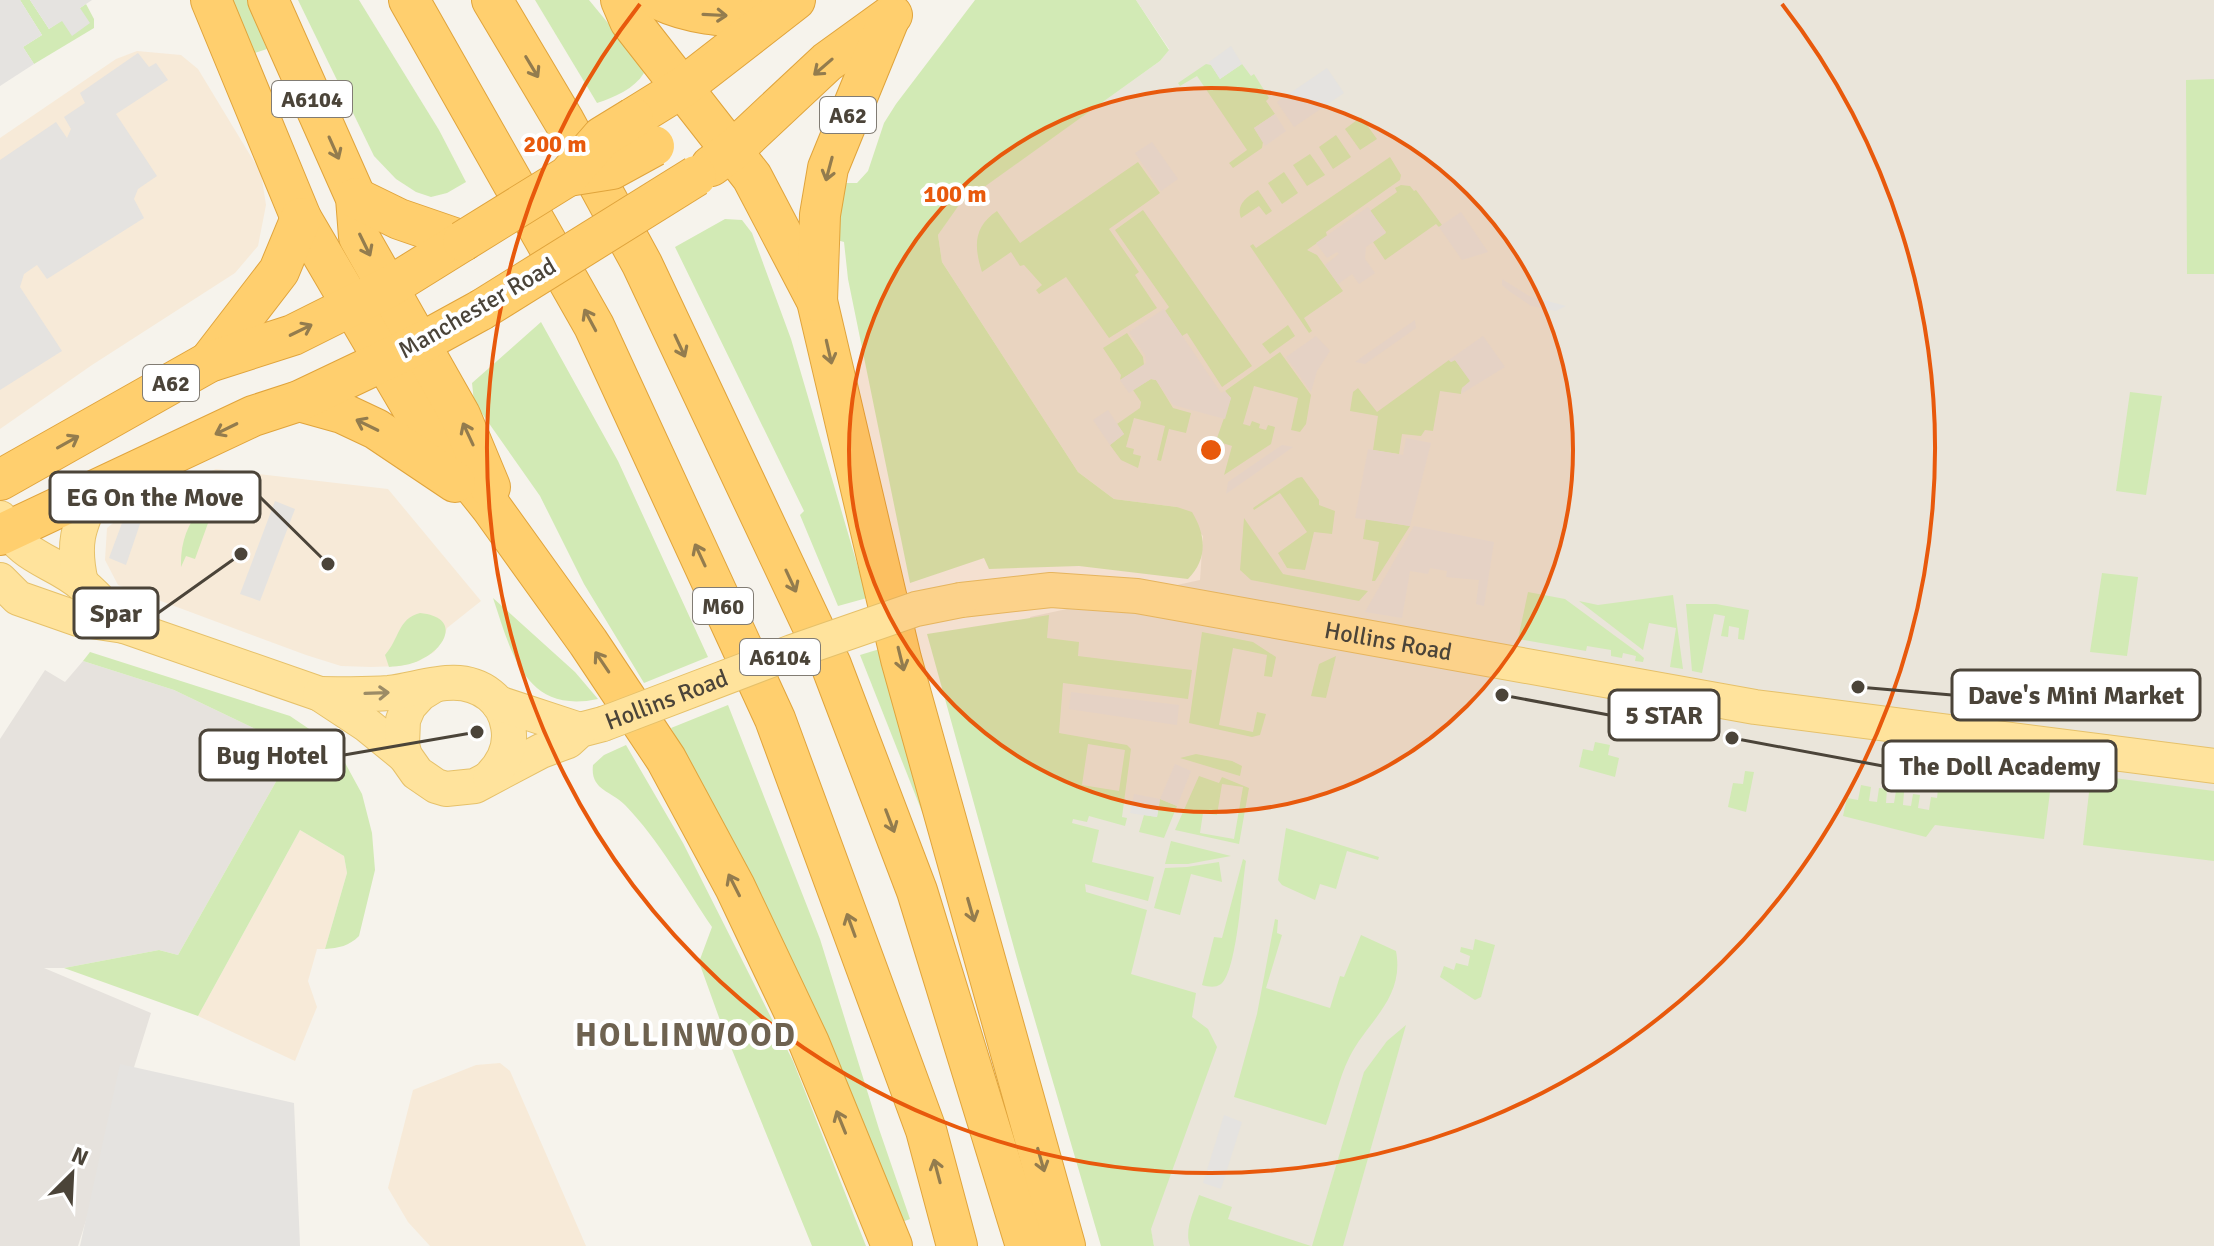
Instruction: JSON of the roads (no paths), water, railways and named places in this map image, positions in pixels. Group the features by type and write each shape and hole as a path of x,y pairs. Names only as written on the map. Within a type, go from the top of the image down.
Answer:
{"highway":[{"name":"A6104","path":"211,0 301,218 351,305 402,352 460,415 490,482 491,507"},
{"name":"A6104","path":"268,0 356,198 359,237 389,287"},
{"name":"M60","path":"409,0 594,326 775,719 926,1130 957,1246"},
{"path":"492,0 564,121 642,264 831,665 917,891 1026,1246"},
{"name":"A62","path":"637,7 702,14 783,9"},
{"name":"A62","path":"637,7 694,101"},
{"name":"A62","path":"0,480 209,362 293,335 389,287 568,176 612,169 644,132 694,101 783,9"},
{"name":"A62","path":"817,301 820,215 828,168 897,9"},
{"name":"Manchester Road","path":"2,528 94,492 253,416 299,401 481,310 733,150 827,62 897,9"},
{"path":"694,101 733,150 764,197 817,301 901,659 1065,1246"},
{"path":"356,198 399,219 463,241"},
{"path":"209,362 279,271 301,218"},
{"path":"389,287 402,352"},
{"name":"A6104","path":"402,352 414,411 435,455"},
{"path":"299,401 342,413 435,455 491,507 588,642 666,759 735,887 809,1043 892,1246"}],"main road":[{"path":"81,583 76,541 94,492"},
{"name":"Hollins Road","path":"2,528 29,554 81,583 124,626"},
{"name":"Hollins Road","path":"6,592 78,619 124,626 320,694 367,725 405,756 425,780 446,789 475,786 591,727 916,609 961,600 1051,590 1137,596 1755,707 2214,766"},
{"name":"Hollins Road","path":"320,694 386,693 444,682 469,683 483,689 498,703 591,727"},
{"path":"405,756 401,735 403,720 409,706 433,686"},
{"path":"490,777 504,758 509,740 507,720 498,703"}],"place":[{"name":"Spar","path":"241,554"},
{"name":"EG On the Move","path":"328,564"},
{"name":"Dave's Mini Market","path":"1858,687"},
{"name":"5 STAR","path":"1502,695"},
{"name":"Bug Hotel","path":"477,732"},
{"name":"The Doll Academy","path":"1732,738"}],"district":[{"name":"HOLLINWOOD","path":"686,1035"}]}
